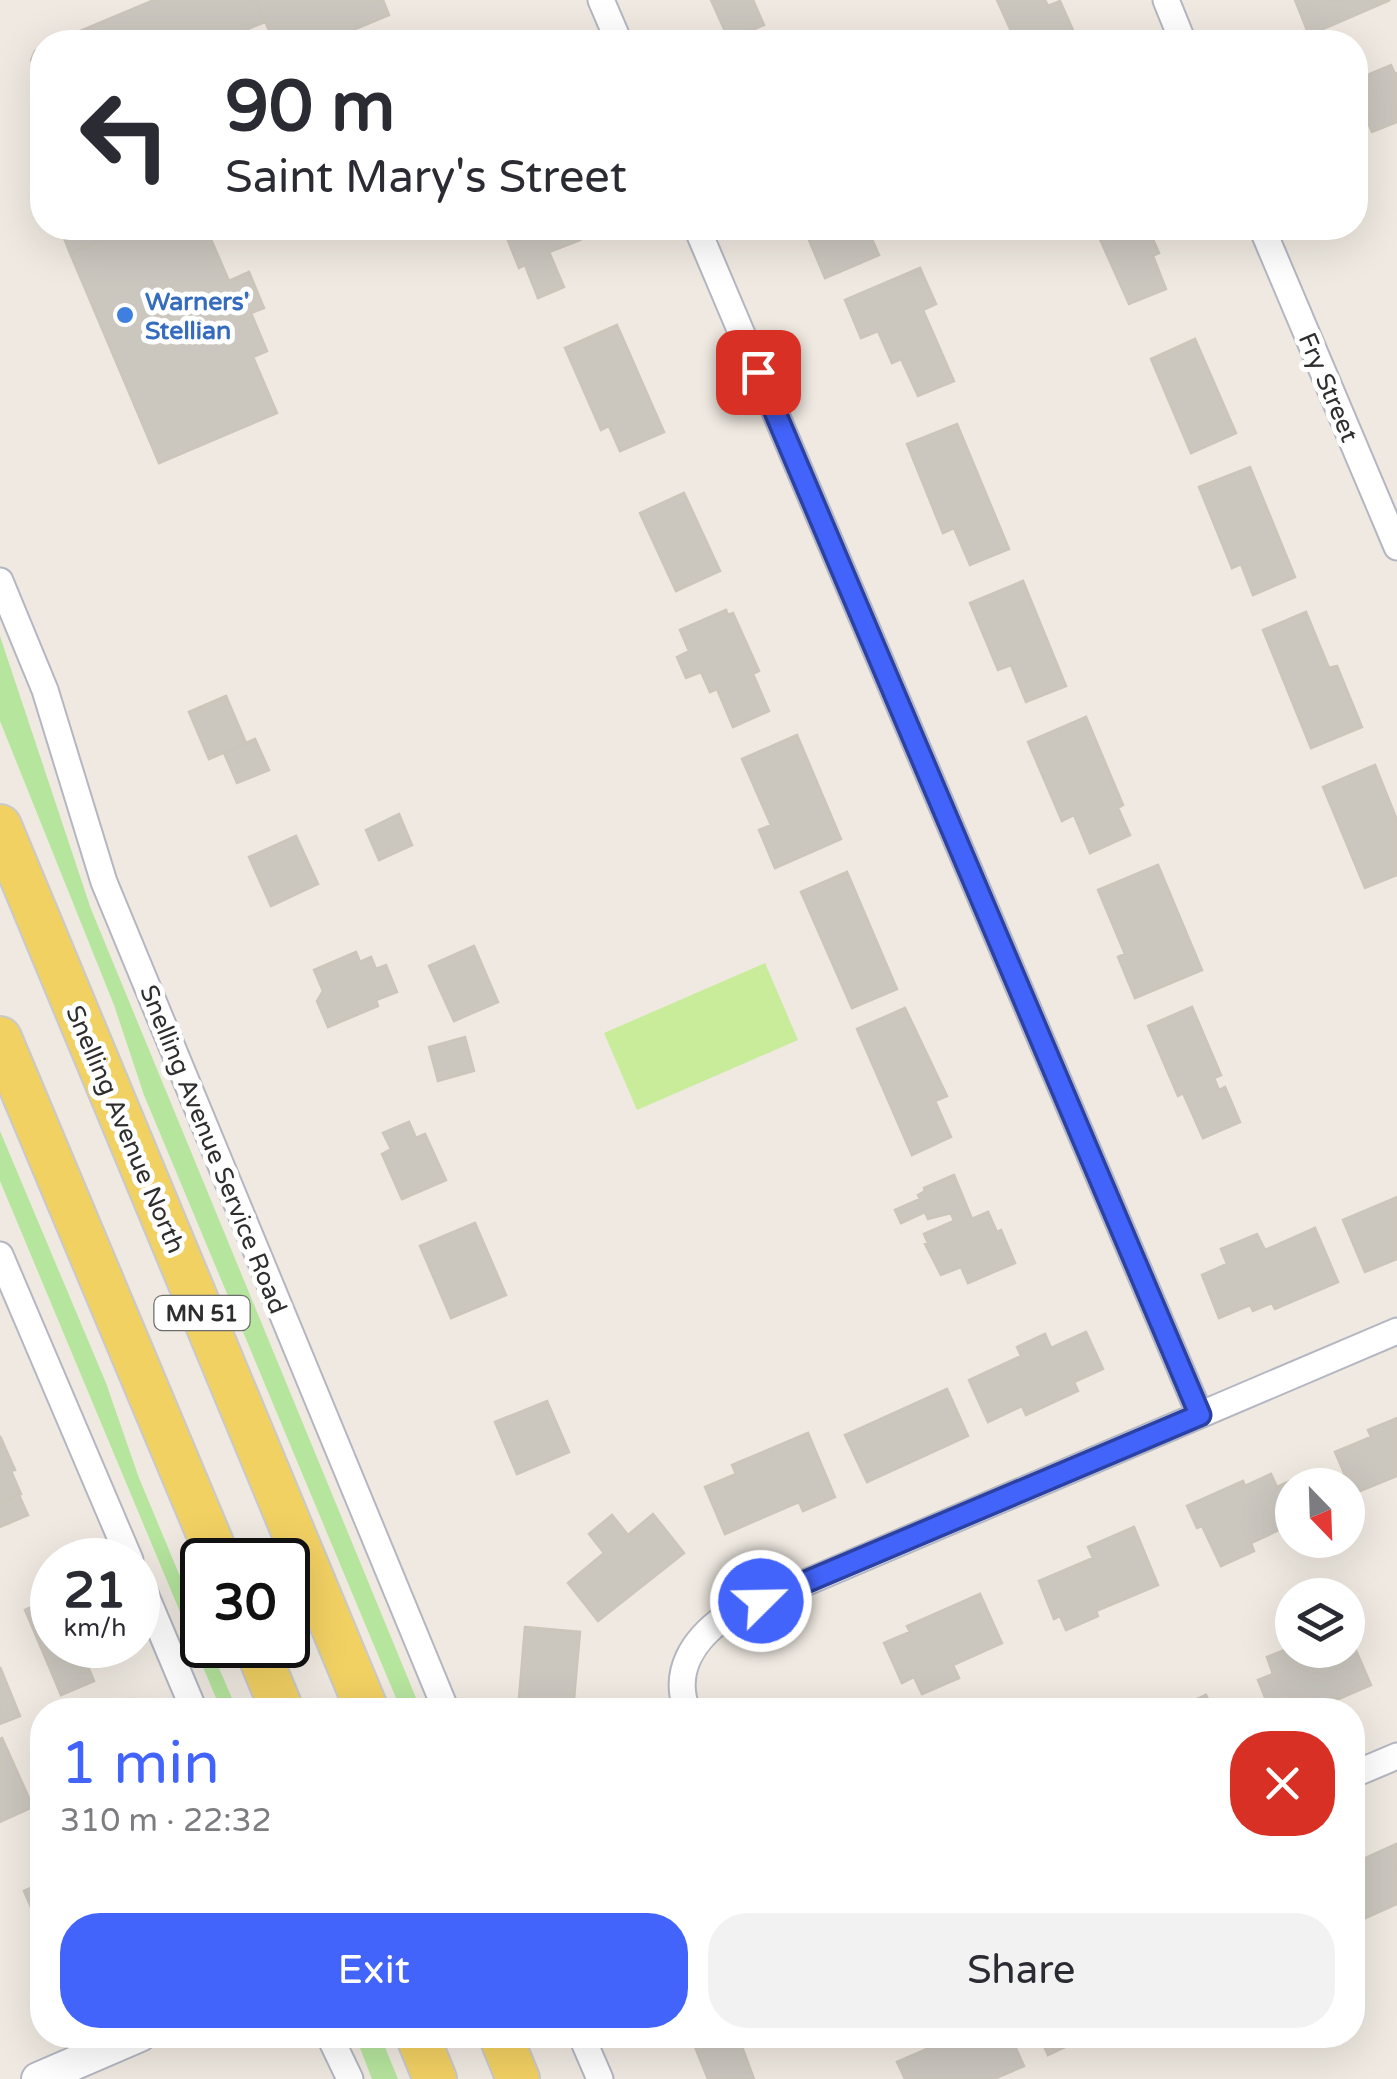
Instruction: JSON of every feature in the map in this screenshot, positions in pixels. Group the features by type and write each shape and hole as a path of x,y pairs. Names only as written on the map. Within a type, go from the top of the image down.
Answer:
{"main road":[{"name":"Snelling Avenue North","path":"0,826 362,1698"},
{"name":"MN 51","path":"0,1038 210,1538"},
{"path":"265,1668 277,1698"},
{"path":"422,2048 435,2079"},
{"path":"505,2048 518,2079"}],"street":[{"path":"601,0 614,30"},
{"path":"1166,0 1179,30"},
{"path":"702,240 1200,1415"},
{"name":"Fry Street","path":"1267,240 1397,547"},
{"name":"Snelling Avenue Service Road","path":"0,581 45,690 104,882 441,1698"},
{"path":"0,1255 121,1538"},
{"path":"685,1698 682,1678 688,1654 702,1633 724,1616 1397,1330"},
{"path":"160,1629 189,1698"},
{"path":"1365,1770 1397,1756"},
{"path":"38,2079 110,2048"},
{"path":"335,2048 350,2079"},
{"path":"587,2048 600,2079"}],"green space":[{"path":"0,636 91,909 416,1698 396,1698 144,1095 114,1005 0,721"},
{"path":"765,963 798,1040 637,1110 604,1033"},
{"path":"0,1131 106,1383 139,1478 180,1576 180,1612 160,1564 160,1538 149,1538 0,1181"},
{"path":"203,1668 219,1668 232,1698 216,1698"},
{"path":"360,2048 385,2048 398,2079 372,2079"}],"building":[{"path":"154,0 256,0 265,22 245,30 83,30"},
{"path":"256,0 383,0 389,15 353,30 269,30"},
{"path":"711,0 753,0 764,25 752,30 724,30"},
{"path":"997,0 1045,0 1048,6 1060,1 1073,30 1011,30"},
{"path":"1295,0 1390,0 1321,30 1307,30"},
{"path":"1391,65 1397,73 1397,122 1372,132 1368,123 1368,75"},
{"path":"65,240 101,240 70,253"},
{"path":"101,240 211,240 229,281 249,272 264,308 251,313 267,351 253,357 277,413 159,463 70,253"},
{"path":"508,240 580,240 549,252 564,287 538,298 525,265 519,268"},
{"path":"809,240 872,240 879,255 825,278"},
{"path":"1100,240 1153,240 1159,253 1153,256 1166,289 1129,304"},
{"path":"920,268 936,304 923,310 954,381 918,396 901,359 892,363 878,331 861,338 845,300"},
{"path":"617,325 664,432 620,451 609,426 601,430 565,348"},
{"path":"1195,339 1236,433 1191,453 1151,359"},
{"path":"957,424 1009,549 970,565 954,528 943,533 907,444"},
{"path":"1250,467 1295,577 1253,595 1241,564 1232,568 1199,487"},
{"path":"684,493 720,571 676,591 640,513"},
{"path":"1023,581 1066,686 1026,702 1011,665 998,670 970,603"},
{"path":"726,610 728,615 733,613 759,671 753,674 769,711 733,727 717,689 710,692 701,672 686,678 677,657 689,651 680,630"},
{"path":"1306,612 1329,668 1337,666 1362,727 1311,748 1263,630"},
{"path":"226,696 246,743 209,759 189,712"},
{"path":"1086,717 1123,805 1118,808 1130,835 1090,853 1074,815 1062,821 1028,742"},
{"path":"797,735 841,839 775,868 759,830 771,825 742,759"},
{"path":"255,739 269,770 237,783 224,753"},
{"path":"1375,765 1397,820 1397,875 1365,888 1323,787"},
{"path":"399,814 412,845 379,860 366,830"},
{"path":"296,836 318,884 271,906 249,857"},
{"path":"1158,865 1202,970 1135,998 1118,957 1125,954 1098,890"},
{"path":"847,872 897,989 852,1008 801,892"},
{"path":"474,946 498,1002 454,1021 429,966"},
{"path":"356,952 360,962 371,957 376,969 386,965 397,992 376,1000 378,1006 328,1027 317,1001 323,991 314,970"},
{"path":"1192,1007 1221,1075 1214,1078 1219,1090 1225,1087 1240,1122 1203,1138 1183,1093 1178,1096 1148,1026"},
{"path":"905,1008 947,1096 935,1101 951,1137 912,1155 857,1029"},
{"path":"465,1037 474,1071 438,1081 429,1047"},
{"path":"409,1122 416,1138 425,1134 446,1180 402,1199 382,1154 391,1149 383,1133"},
{"path":"954,1175 972,1219 988,1212 997,1232 1001,1230 1015,1263 968,1283 961,1267 941,1275 925,1244 928,1243 924,1234 954,1221 951,1213 928,1219 925,1212 901,1223 895,1210 920,1199 918,1195 924,1188"},
{"path":"1397,1197 1397,1259 1365,1272 1343,1220"},
{"path":"475,1223 506,1295 451,1318 420,1246"},
{"path":"1315,1228 1338,1282 1275,1309 1272,1303 1253,1311 1250,1305 1219,1318 1202,1275 1227,1264 1221,1249 1257,1234 1265,1250"},
{"path":"1086,1332 1103,1369 1074,1382 1078,1391 1026,1415 1022,1406 988,1422 969,1380 1021,1356 1017,1347 1045,1334 1051,1348"},
{"path":"947,1389 968,1436 867,1482 845,1435"},
{"path":"547,1401 569,1452 517,1474 495,1422"},
{"path":"1397,1418 1397,1476 1365,1489 1365,1468 1342,1468 1335,1452 1371,1437 1368,1430"},
{"path":"808,1433 835,1497 803,1511 799,1502 725,1534 705,1487 736,1474 732,1465"},
{"path":"0,1436 21,1494 0,1503"},
{"path":"1271,1474 1275,1483 1275,1532 1251,1543 1254,1551 1221,1566 1202,1526 1197,1528 1187,1506 1243,1481 1245,1486"},
{"path":"19,1495 28,1515 0,1527 0,1503"},
{"path":"653,1514 684,1553 598,1621 568,1583 604,1553 589,1534 612,1515 628,1535"},
{"path":"1134,1527 1158,1585 1096,1611 1098,1616 1066,1630 1060,1616 1054,1619 1039,1581 1093,1558 1088,1547"},
{"path":"980,1594 1002,1643 953,1665 959,1678 922,1694 914,1677 902,1683 884,1643 910,1632 907,1626"},
{"path":"525,1627 580,1632 574,1698 519,1698"},
{"path":"1275,1654 1275,1668 1364,1668 1371,1685 1341,1698 1265,1698 1258,1680 1273,1674 1267,1657"},
{"path":"0,1667 20,1716 0,1724"},
{"path":"50,1668 89,1668 94,1681 61,1695"},
{"path":"0,1739 30,1800 30,1808 0,1822"},
{"path":"1396,1844 1397,1904 1365,1918 1365,1858"},
{"path":"695,2048 742,2048 754,2079 708,2079"},
{"path":"929,2048 1016,2048 1024,2066 994,2079 905,2079 897,2062"},
{"path":"1045,2048 1063,2048 1048,2055"}],"place":[{"name":"Warners' Stellian","path":"125,315"}],"route":[{"path":"758,372 1200,1415 761,1601"}]}
